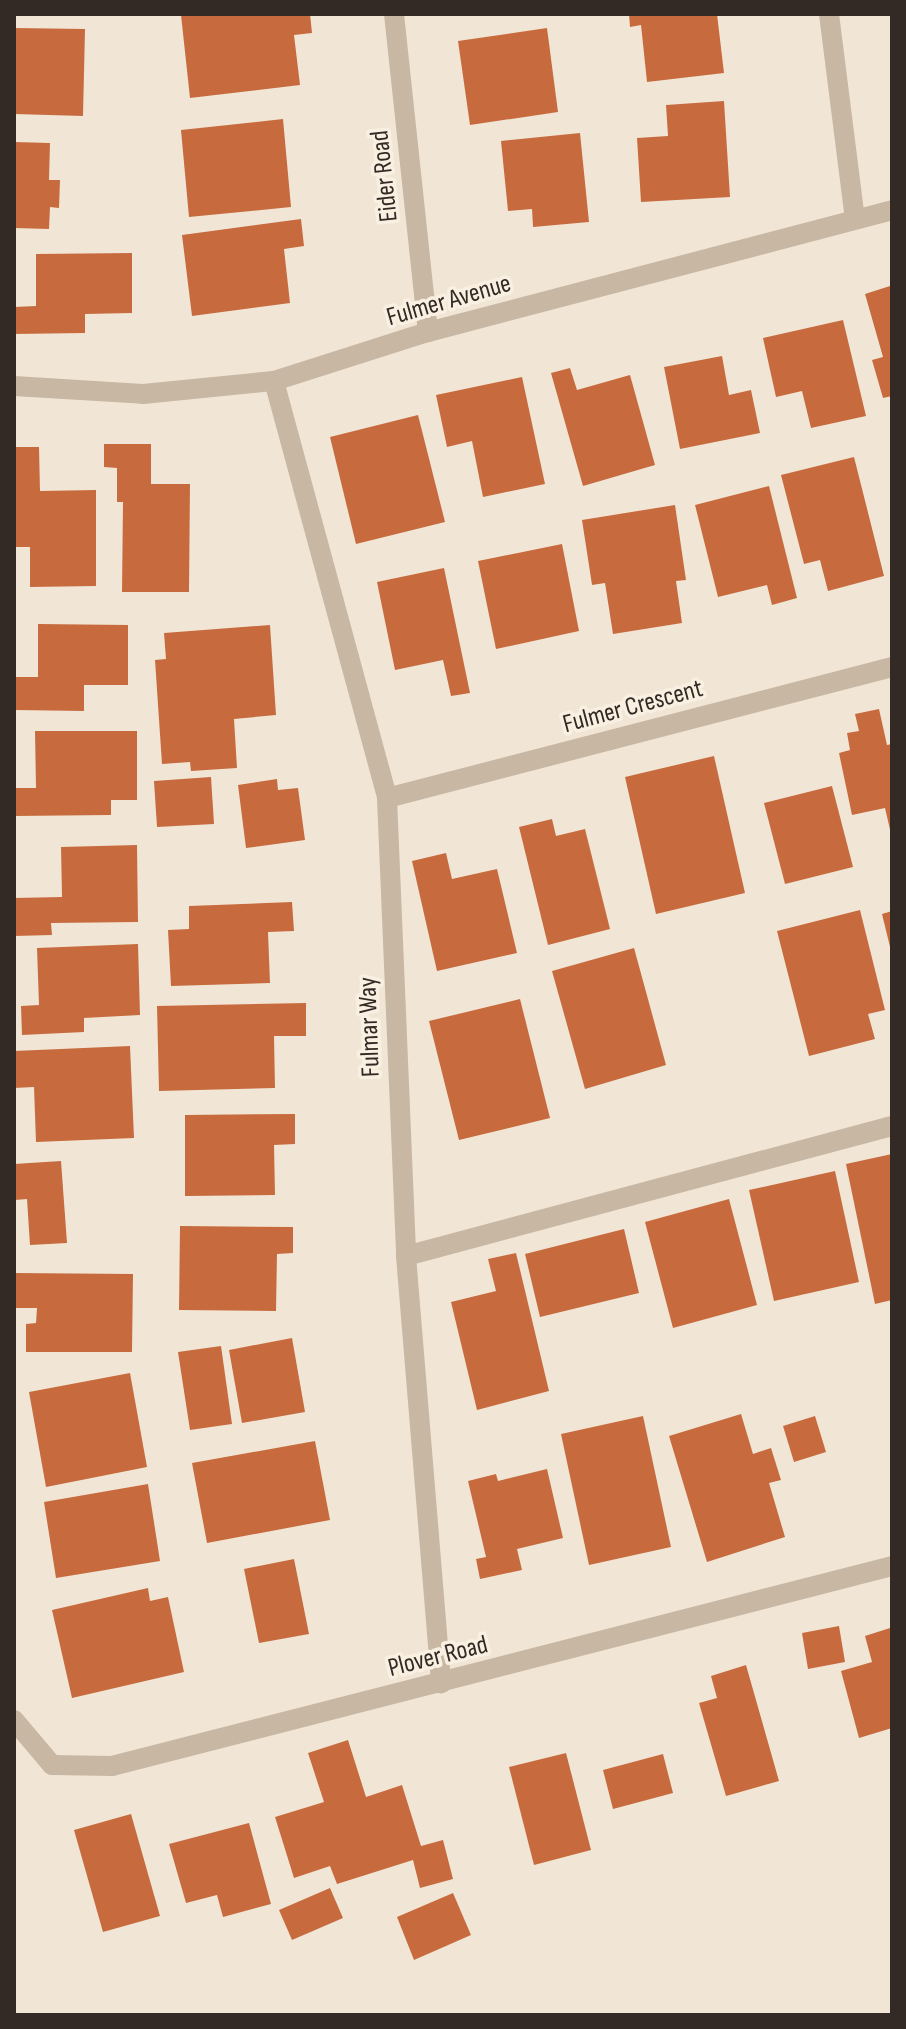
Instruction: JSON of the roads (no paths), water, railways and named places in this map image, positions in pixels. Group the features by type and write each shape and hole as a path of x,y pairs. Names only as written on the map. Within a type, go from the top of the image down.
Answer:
{"street":[{"name":"Eider Road","path":"394,14 428,332"},
{"path":"829,14 855,219"},
{"name":"Fulmer Avenue","path":"14,386 143,394 274,381 428,332 892,210"},
{"name":"Fulmar Way","path":"274,381 387,798 406,1256 441,1684"},
{"name":"Fulmer Crescent","path":"387,798 892,667"},
{"path":"406,1256 892,1126"},
{"name":"Plover Road","path":"14,1720 52,1765 112,1766 892,1566"}]}
